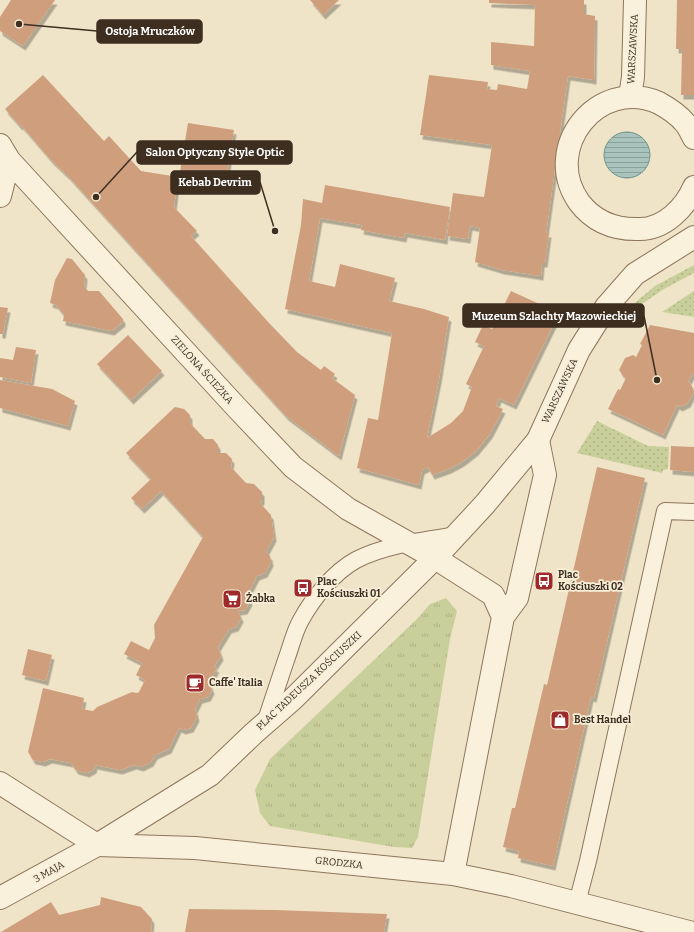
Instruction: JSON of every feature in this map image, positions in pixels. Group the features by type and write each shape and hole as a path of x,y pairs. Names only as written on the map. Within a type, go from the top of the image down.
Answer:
{"street":[{"name":"WARSZAWSKA","path":"630,97 633,77 635,0"},
{"path":"694,138 685,122 670,108 651,100 630,97 609,101 590,113 575,130 568,150 566,172 573,193 586,211 604,224 623,229 642,229 661,224 678,212 690,197 694,187"},
{"path":"0,196 5,152"},
{"name":"ZIELONA ŚCIEŻKA","path":"5,152 236,408 293,468 348,509 435,558"},
{"name":"WARSZAWSKA","path":"435,558 485,504 538,440 579,350 606,307 635,274 694,236"},
{"path":"453,874 503,617 517,598 545,475 538,440"},
{"path":"435,558 493,595 503,617"},
{"name":"PLAC TADEUSZA KOŚCIUSZKI","path":"97,845 210,775 265,723 293,699 435,558"},
{"path":"0,782 97,845"},
{"name":"GRODZKA","path":"97,845 195,848 453,874 511,886 689,932"},
{"name":"3 MAJA","path":"0,898 97,845"}],"lane":[{"path":"577,903 585,874 665,511 694,512"},
{"path":"265,723 300,621 327,584 345,567 357,559 409,543 457,535"}],"green space":[{"path":"694,265 694,273 664,289 633,310 630,307 655,286"},
{"path":"694,291 694,317 662,312"},
{"path":"597,421 648,446 669,447 668,469 663,470 662,473 577,453"},
{"path":"446,598 457,611 450,639 418,837 412,848 394,847 270,826 260,813 255,790 270,759 416,620 430,604"}],"water":[{"path":"627,132 640,136 646,142 650,155 646,168 640,174 627,178 614,174 608,168 604,155 608,142 614,136"}],"building":[{"path":"11,0 55,0 23,46 0,31 0,17"},
{"path":"310,0 339,0 323,15"},
{"path":"489,0 584,0 584,14 595,16 594,80 568,76 546,233 549,233 545,263 542,263 541,276 502,270 475,262 480,228 470,226 468,239 447,236 453,193 484,197 492,145 420,135 429,75 488,82 487,89 497,90 498,84 527,89 530,71 491,65 491,42 534,46 535,5 489,3"},
{"path":"677,0 694,0 694,95 681,95 682,49 676,49"},
{"path":"43,75 104,141 109,136 141,171 172,176 172,183 177,184 174,207 197,231 191,236 297,352 321,370 324,366 335,374 332,378 355,395 339,456 286,416 68,176 51,160 5,109"},
{"path":"188,123 234,130 225,185 179,178"},
{"path":"325,185 450,207 445,240 405,233 404,238 361,230 362,225 320,218 309,281 335,287 340,264 395,278 389,301 424,309 449,317 439,379 427,438 451,423 463,411 472,387 466,384 484,346 475,342 483,325 492,329 511,291 559,313 514,405 499,398 496,406 503,409 490,434 476,451 462,462 449,469 432,475 428,467 422,470 419,485 357,468 368,418 378,420 392,333 285,309 301,225 303,199 322,203"},
{"path":"67,258 72,259 85,275 84,286 88,291 99,291 123,319 123,322 112,331 63,321 64,315 56,305 50,303 55,280"},
{"path":"0,307 8,308 3,334 0,334"},
{"path":"650,325 694,333 694,371 688,382 691,384 694,392 688,403 680,407 677,405 663,435 608,409 618,389 620,390 626,378 619,370 625,358 633,355 636,357 642,345 640,344"},
{"path":"128,335 162,371 131,400 97,364"},
{"path":"16,347 36,350 31,383 0,377 0,358 13,360"},
{"path":"0,380 52,389 75,401 68,426 0,408"},
{"path":"175,407 184,409 190,415 190,423 205,439 213,439 218,445 218,453 226,453 232,459 231,467 246,483 254,484 262,492 262,500 260,503 271,515 274,537 266,552 270,556 271,562 265,573 257,576 248,593 250,601 245,610 238,611 241,618 236,627 229,629 218,647 221,656 214,667 217,668 209,682 212,690 208,697 200,699 195,709 197,717 191,728 183,730 179,728 169,749 155,755 151,762 141,767 134,765 120,770 95,765 94,769 87,773 76,770 71,763 50,759 43,762 33,760 28,752 43,688 84,698 82,709 93,711 97,707 132,692 139,692 145,680 136,675 142,663 124,654 131,641 149,650 155,638 154,625 203,537 161,491 142,509 131,498 151,479 126,453"},
{"path":"671,446 694,447 694,472 670,470"},
{"path":"597,467 645,478 594,698 591,697 553,866 518,858 519,851 503,847 512,808 515,808 544,684 547,685"},
{"path":"28,649 52,655 46,681 22,675"},
{"path":"101,897 141,907 152,919 151,932 1,932 51,902 59,915 100,905"},
{"path":"189,909 387,914 384,932 185,932"}],"place":[{"name":"Ostoja Mruczków","path":"19,24"},
{"name":"Salon Optyczny Style Optic","path":"96,197"},
{"name":"Kebab Devrim","path":"275,231"},
{"name":"Muzeum Szlachty Mazowieckiej","path":"657,380"},
{"name":"Plac Kościuszki 02","path":"544,581"},
{"name":"Plac Kościuszki 01","path":"303,588"},
{"name":"Żabka","path":"232,599"},
{"name":"Caffe' Italia","path":"195,683"},
{"name":"Best Handel","path":"560,720"}]}
